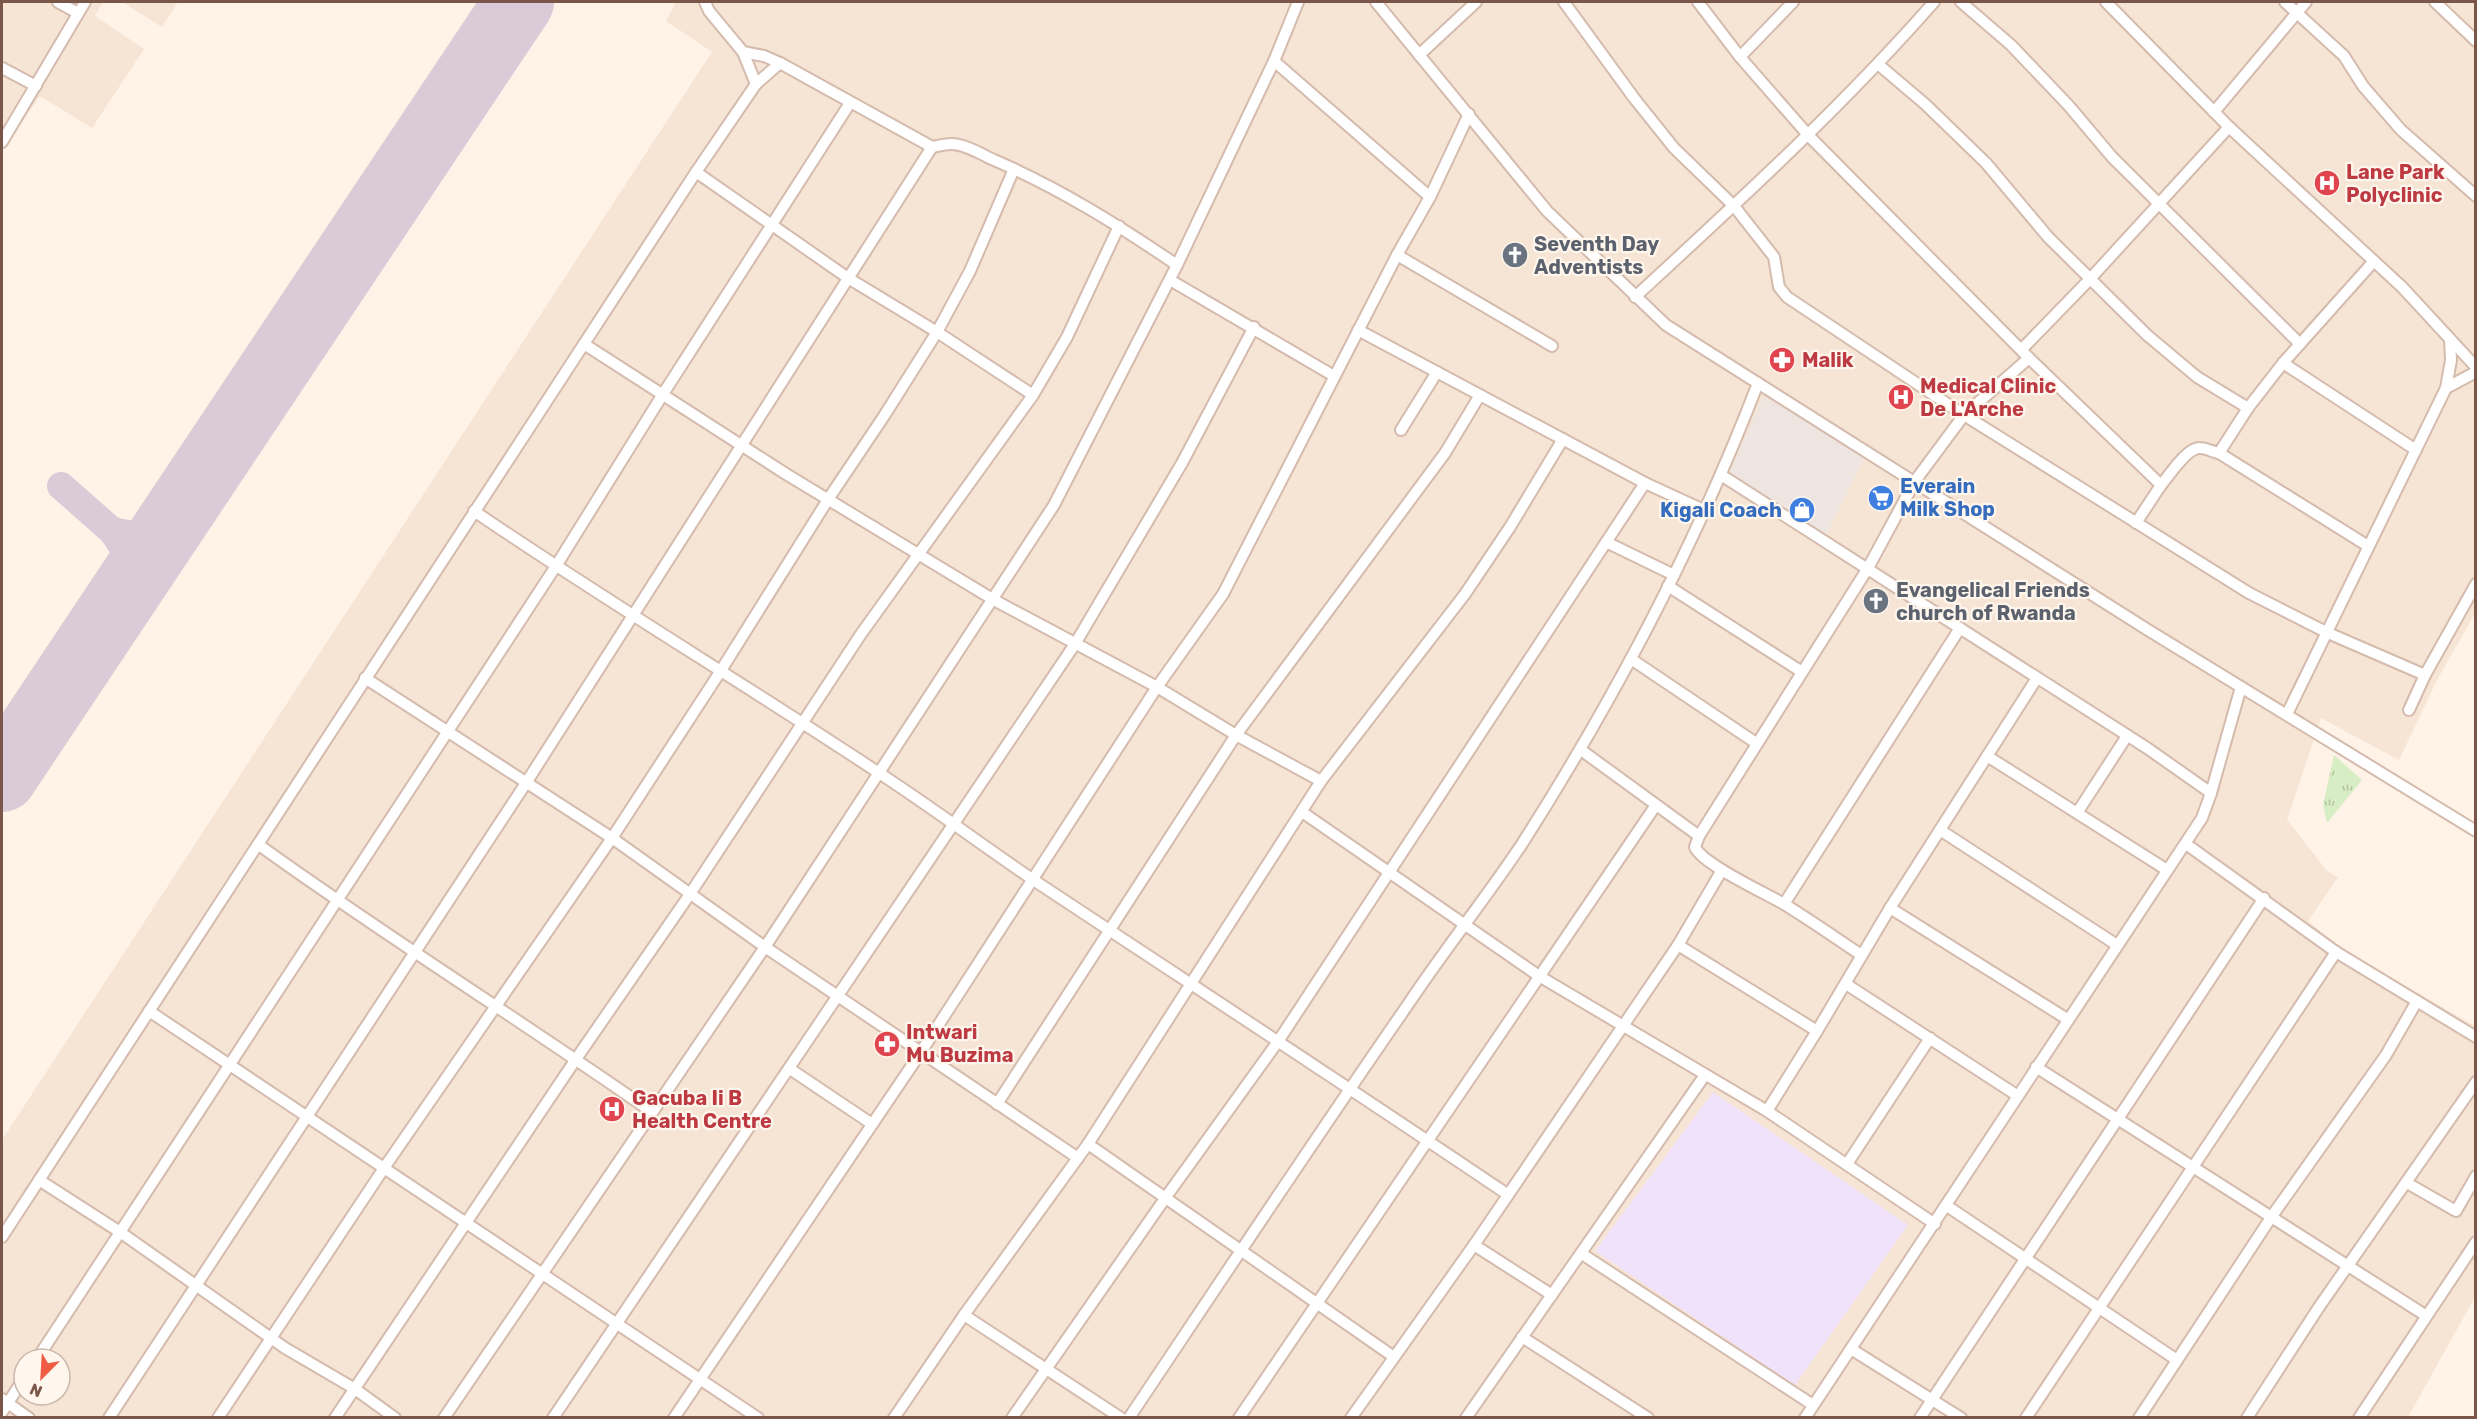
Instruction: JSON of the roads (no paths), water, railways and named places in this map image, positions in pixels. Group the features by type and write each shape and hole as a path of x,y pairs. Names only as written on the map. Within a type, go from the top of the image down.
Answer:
{"street":[{"path":"58,2 78,13"},
{"path":"2,142 85,2"},
{"path":"705,2 709,11 743,52 756,84"},
{"path":"444,1418 765,947 1054,505 1170,280 1274,61 1298,2"},
{"path":"1376,2 1547,211 1666,325 2241,687 2475,831"},
{"path":"1419,55 1476,2"},
{"path":"1564,2 1634,98 1674,148 1734,206 1774,257 1779,287 1787,297 1964,415 2248,594 2328,633 2425,675"},
{"path":"1698,2 1740,57 1809,136 2161,485"},
{"path":"1740,57 1793,2"},
{"path":"1635,297 1809,136 1879,65 1934,2"},
{"path":"1961,2 2019,53 2069,106 2112,158 2300,344"},
{"path":"2106,2 2229,127 2430,316 2475,367"},
{"path":"2285,2 2344,56 2363,86 2401,130 2475,196"},
{"path":"2214,112 2306,2"},
{"path":"2435,2 2475,42"},
{"path":"743,52 764,56 780,63 850,104 932,147 951,144 966,147 1014,169 1119,226 1177,264"},
{"path":"1274,61 1430,197"},
{"path":"2,1237 696,172 756,84 780,63"},
{"path":"1879,65 1925,104 1986,163 2048,237 2147,335 2197,377 2248,408"},
{"path":"2,68 36,86"},
{"path":"45,1347 556,566 663,394 850,104"},
{"path":"674,1418 921,1052 1157,687 1227,586 1397,255 1430,197 1469,114"},
{"path":"1861,954 1784,904 1722,870 1698,853 1695,847 1699,836 1756,742 1869,568 1915,481 1964,415 2026,353 2090,279 2229,127"},
{"path":"109,1418 526,783 932,147"},
{"path":"218,1418 384,1168 612,838 937,332 970,271 1014,169"},
{"path":"696,172 848,278 937,332 1033,395"},
{"path":"335,1418 576,1059 690,894 801,722 1033,395 1067,337 1119,226"},
{"path":"1397,255 1552,346"},
{"path":"2219,453 2248,408 2283,363 2374,261"},
{"path":"1170,280 1254,327 1334,376"},
{"path":"554,1418 1075,644 1182,463 1254,327"},
{"path":"1359,330 1645,483 1706,511"},
{"path":"2287,714 2446,388 2451,360 2451,340"},
{"path":"584,344 742,446 918,555 994,600 1157,687 1236,735 1322,781"},
{"path":"2283,363 2416,450"},
{"path":"1401,430 1437,372"},
{"path":"2446,388 2475,372"},
{"path":"1129,1418 1351,1089 1519,847 1581,750 1631,659 1706,511 1758,383"},
{"path":"997,1104 1236,735 1445,453 1480,395"},
{"path":"894,1418 964,1314 1088,1144 1322,781 1465,594 1510,528 1563,439"},
{"path":"2136,523 2161,485 2187,454 2200,448 2219,453 2368,546"},
{"path":"1722,475 1869,568 2211,793"},
{"path":"1012,1418 1279,1040 1645,483"},
{"path":"474,511 879,773 1033,879 1279,1040 1507,1194"},
{"path":"1606,542 1674,575"},
{"path":"2409,710 2425,675 2475,584"},
{"path":"1668,586 1802,672"},
{"path":"1784,904 1960,628"},
{"path":"1631,659 1756,742"},
{"path":"365,678 612,838 765,947 1078,1158"},
{"path":"1767,1111 1846,984 1861,954 2037,678"},
{"path":"1805,1418 2202,818 2241,687"},
{"path":"2077,813 2127,736"},
{"path":"1581,750 1699,836"},
{"path":"1987,756 2168,870"},
{"path":"1239,1418 1656,805"},
{"path":"1302,812 1539,976 1767,1111 1935,1224"},
{"path":"1940,830 2117,945"},
{"path":"2186,844 2336,952 2475,1037"},
{"path":"259,845 414,954 496,1005 652,1112"},
{"path":"1351,1418 1474,1245 1678,945 1722,870"},
{"path":"1920,1418 2117,1116 2264,898"},
{"path":"1890,908 2067,1019"},
{"path":"1678,945 1817,1031"},
{"path":"2026,1418 2336,952"},
{"path":"1846,984 2018,1096"},
{"path":"2139,1418 2272,1216 2375,1072 2417,1001"},
{"path":"149,1011 758,1418"},
{"path":"1847,1164 1930,1038"},
{"path":"2036,1066 2426,1315"},
{"path":"790,1069 872,1124"},
{"path":"1468,1417 1705,1075"},
{"path":"2247,1418 2347,1266 2475,1082"},
{"path":"1088,1144 1394,1357"},
{"path":"2406,1183 2456,1211 2475,1176"},
{"path":"39,1180 120,1232 270,1337 355,1389 395,1418"},
{"path":"1947,1206 2177,1360"},
{"path":"2359,1418 2475,1242"},
{"path":"1474,1245 1552,1295"},
{"path":"1582,1254 1813,1405"},
{"path":"964,1314 1121,1418"},
{"path":"1522,1337 1648,1418"},
{"path":"1851,1348 1961,1418"},
{"path":"4,1405 29,1418"}],"place":[{"name":"Lane Park Polyclinic","path":"2327,183"},
{"name":"Seventh Day Adventists","path":"1515,255"},
{"name":"Malik","path":"1782,360"},
{"name":"Medical Clinic De L'Arche","path":"1901,397"},
{"name":"Everain Milk Shop","path":"1881,498"},
{"name":"Kigali Coach","path":"1802,510"},
{"name":"Evangelical Friends church of Rwanda","path":"1876,601"},
{"name":"Intwari Mu Buzima","path":"887,1044"},
{"name":"Gacuba Ii B Health Centre","path":"612,1109"}]}
